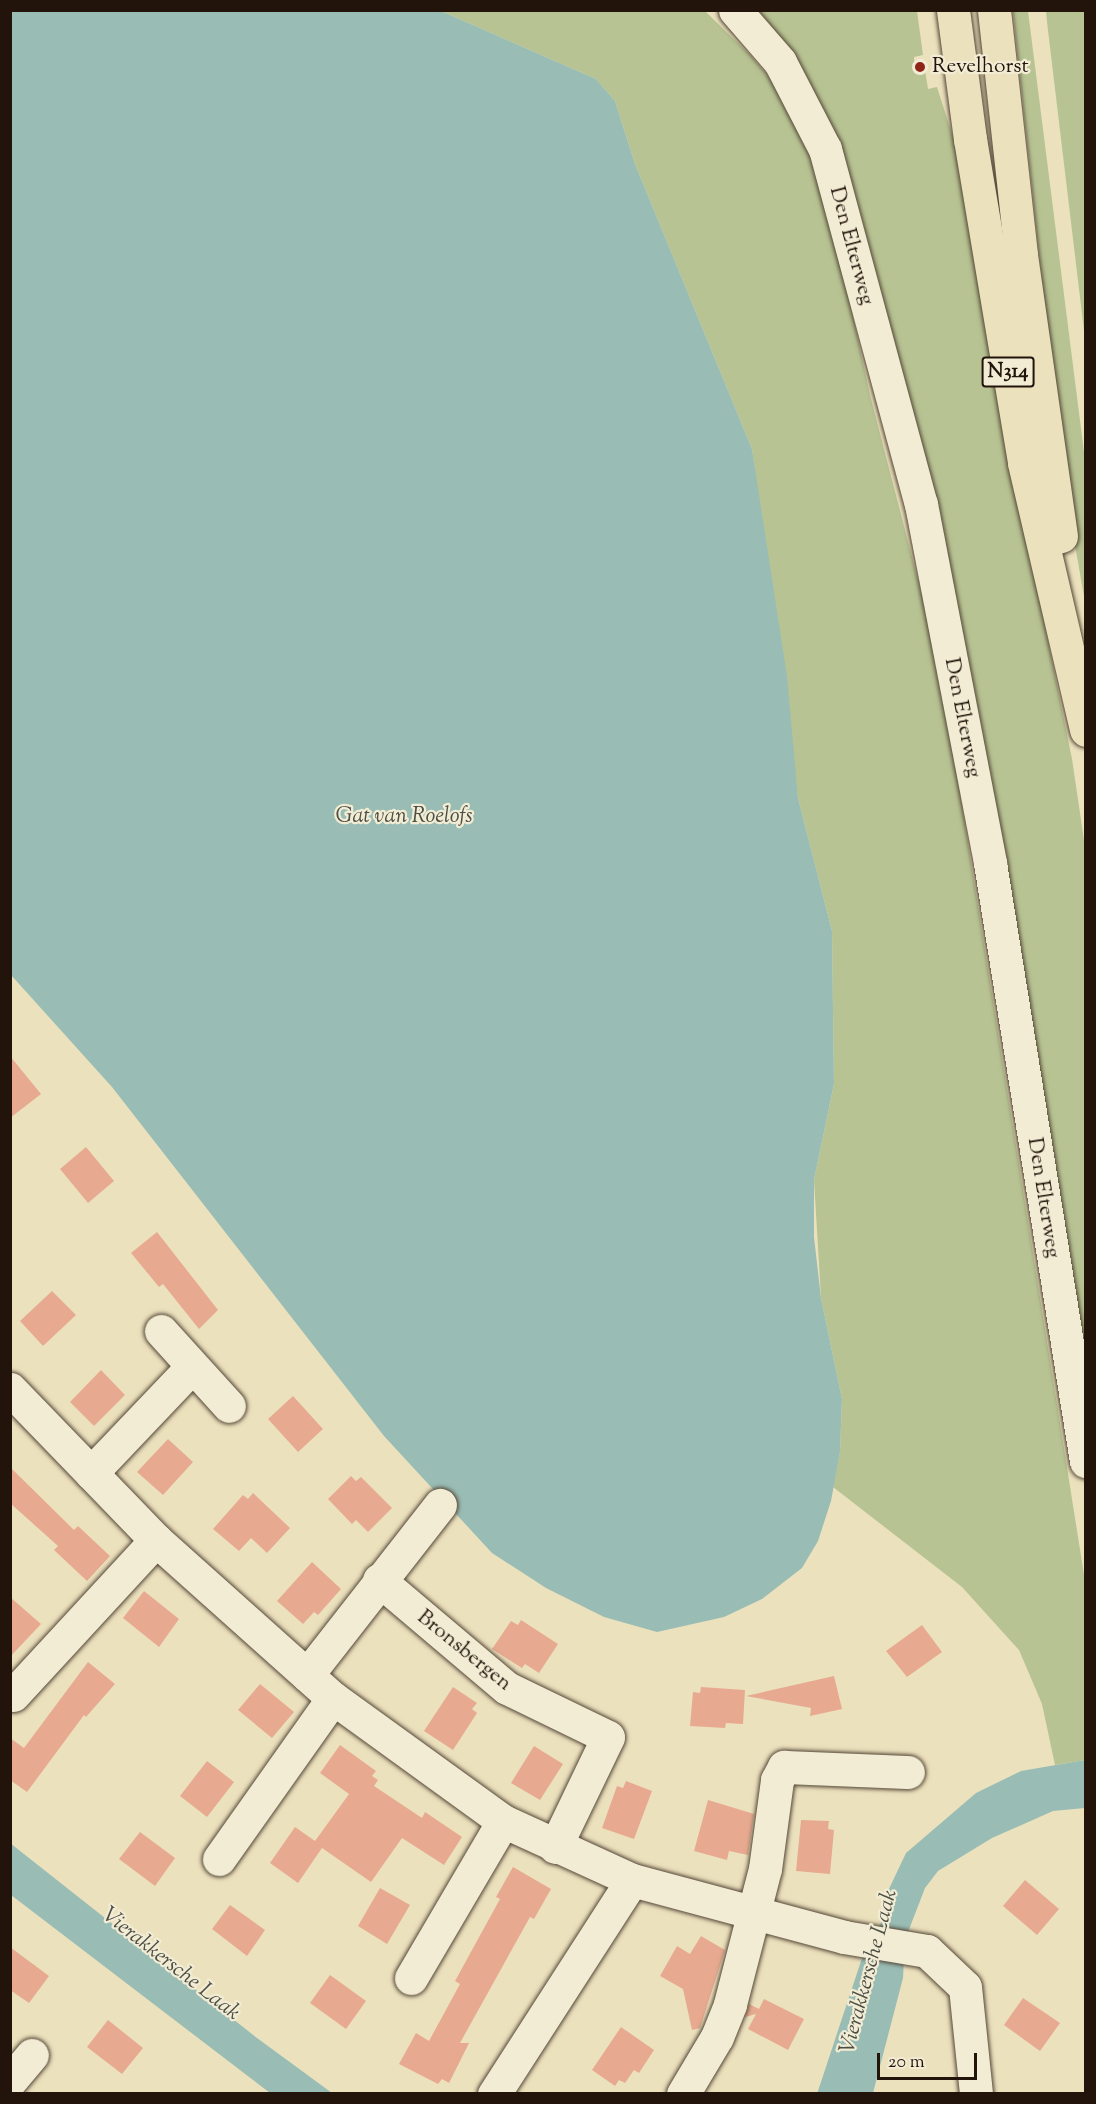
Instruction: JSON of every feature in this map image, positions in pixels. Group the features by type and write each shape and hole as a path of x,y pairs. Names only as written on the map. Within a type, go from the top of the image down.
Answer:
{"main road":[{"name":"N314","path":"953,10 970,140 1024,463 1086,730"},
{"name":"N314","path":"994,10 1021,255 1086,698"}],"street":[{"name":"Den Elterweg","path":"735,10 780,62 825,149 921,504 990,863 1086,1461"},
{"path":"161,1331 191,1368 229,1406"},
{"path":"91,1473 191,1368"},
{"path":"16,1408 91,1473 156,1540 333,1698 502,1821 632,1880 754,1915 844,1937 927,1952 965,1987 976,2094"},
{"path":"307,1675 379,1580 440,1505"},
{"path":"14,1695 156,1540"},
{"name":"Bronsbergen","path":"379,1580 507,1688 608,1737 555,1847"},
{"path":"219,1859 333,1698"},
{"path":"682,2094 726,2015 754,1915 777,1780 783,1767 908,1772"},
{"path":"411,1978 502,1821"},
{"path":"494,2094 632,1880"},
{"path":"10,2081 32,2055"}],"green space":[{"path":"441,11 705,11 749,54 799,112 828,201 870,395 939,661 1085,1581 1085,1760 1055,1765 1042,1704 1019,1650 962,1587 833,1487 840,1452 842,1399 821,1298 814,1180 834,1084 832,931 798,798 752,449 635,164 615,101 596,79"},
{"path":"754,11 917,11 923,55 914,57 915,71 925,70 928,89 937,87 962,165 1003,420 1072,759 1085,847 1085,1370 859,224"},
{"path":"1013,11 1028,11 1085,460 1085,602 1063,477"},
{"path":"1046,11 1085,11 1085,339 1047,22"}],"water":[{"name":"Gat van Roelofs","path":"10,11 441,11 596,79 615,101 635,164 752,449 787,676 798,798 832,931 834,1084 814,1180 814,1237 821,1298 842,1399 840,1452 831,1501 818,1541 802,1568 762,1599 724,1617 657,1632 604,1617 546,1588 492,1553 384,1436 112,1087 11,975"},
{"name":"Vierakkersche Laak","path":"1085,1760 1085,1808 1053,1811 992,1838 938,1871 925,1888 905,1940 903,1978 873,2093 817,2094 861,1961 882,1921 888,1891 906,1853 976,1793 1021,1771"},
{"path":"10,1843 257,2038 332,2093 270,2093 11,1895"}],"building":[{"path":"10,1056 41,1094 10,1118"},
{"path":"86,1147 114,1181 88,1203 60,1169"},
{"path":"157,1232 218,1310 199,1329 163,1284 159,1287 131,1253"},
{"path":"52,1291 76,1315 43,1346 20,1321"},
{"path":"101,1370 125,1395 94,1426 70,1402"},
{"path":"293,1396 323,1429 298,1452 268,1419"},
{"path":"168,1439 193,1462 163,1495 137,1472"},
{"path":"10,1467 74,1530 78,1526 110,1556 87,1581 54,1550 58,1546 10,1503"},
{"path":"351,1476 356,1481 361,1477 392,1508 368,1532 356,1520 352,1524 328,1499"},
{"path":"253,1493 290,1528 267,1553 251,1538 239,1551 213,1529 243,1495 248,1499"},
{"path":"312,1562 341,1589 318,1615 314,1612 303,1624 277,1601"},
{"path":"144,1591 179,1619 159,1647 123,1618"},
{"path":"10,1597 41,1624 10,1657"},
{"path":"521,1620 558,1644 539,1673 525,1664 522,1668 492,1649 511,1621 518,1625"},
{"path":"922,1625 942,1652 907,1677 886,1651"},
{"path":"88,1662 115,1684 86,1717 84,1715 27,1792 10,1780 10,1738 24,1748"},
{"path":"834,1676 842,1709 810,1716 811,1708 746,1696"},
{"path":"260,1684 294,1712 272,1738 238,1710"},
{"path":"453,1687 477,1703 472,1709 477,1713 453,1750 424,1731"},
{"path":"701,1687 745,1690 743,1724 726,1723 725,1728 690,1726 693,1692 700,1693"},
{"path":"340,1745 376,1771 372,1776 378,1780 374,1786 422,1818 425,1812 462,1837 444,1865 402,1838 371,1882 322,1848 298,1883 270,1863 295,1827 315,1841 349,1794 320,1773"},
{"path":"534,1746 563,1764 540,1800 511,1783"},
{"path":"207,1761 234,1782 207,1817 180,1796"},
{"path":"626,1781 652,1791 634,1839 602,1828 617,1786 623,1788"},
{"path":"708,1800 754,1814 748,1855 729,1851 727,1860 694,1851"},
{"path":"801,1820 829,1821 828,1829 834,1830 830,1874 796,1871"},
{"path":"140,1832 175,1858 155,1886 119,1859"},
{"path":"513,1867 551,1889 534,1919 530,1917 460,2043 469,2043 449,2083 442,2079 438,2084 399,2064 416,2033 429,2041 460,1984 455,1981 500,1899 496,1897"},
{"path":"1025,1880 1059,1909 1037,1935 1003,1906"},
{"path":"380,1888 410,1905 387,1944 358,1926"},
{"path":"230,1905 265,1930 247,1956 212,1929"},
{"path":"701,1936 725,1950 700,2028 692,2030 683,1989 660,1976 677,1946 690,1954"},
{"path":"10,1947 49,1976 29,2003 10,1990"},
{"path":"330,1975 366,2001 346,2029 310,2003"},
{"path":"1023,1998 1060,2023 1040,2051 1004,2025"},
{"path":"764,1999 804,2019 788,2050 748,2029 756,2014 745,2017 749,2004 759,2009"},
{"path":"108,2020 143,2048 122,2074 87,2047"},
{"path":"621,2027 654,2050 639,2073 634,2070 625,2083 619,2080 615,2086 592,2070"}],"place":[{"name":"Revelhorst","path":"920,67"}]}
